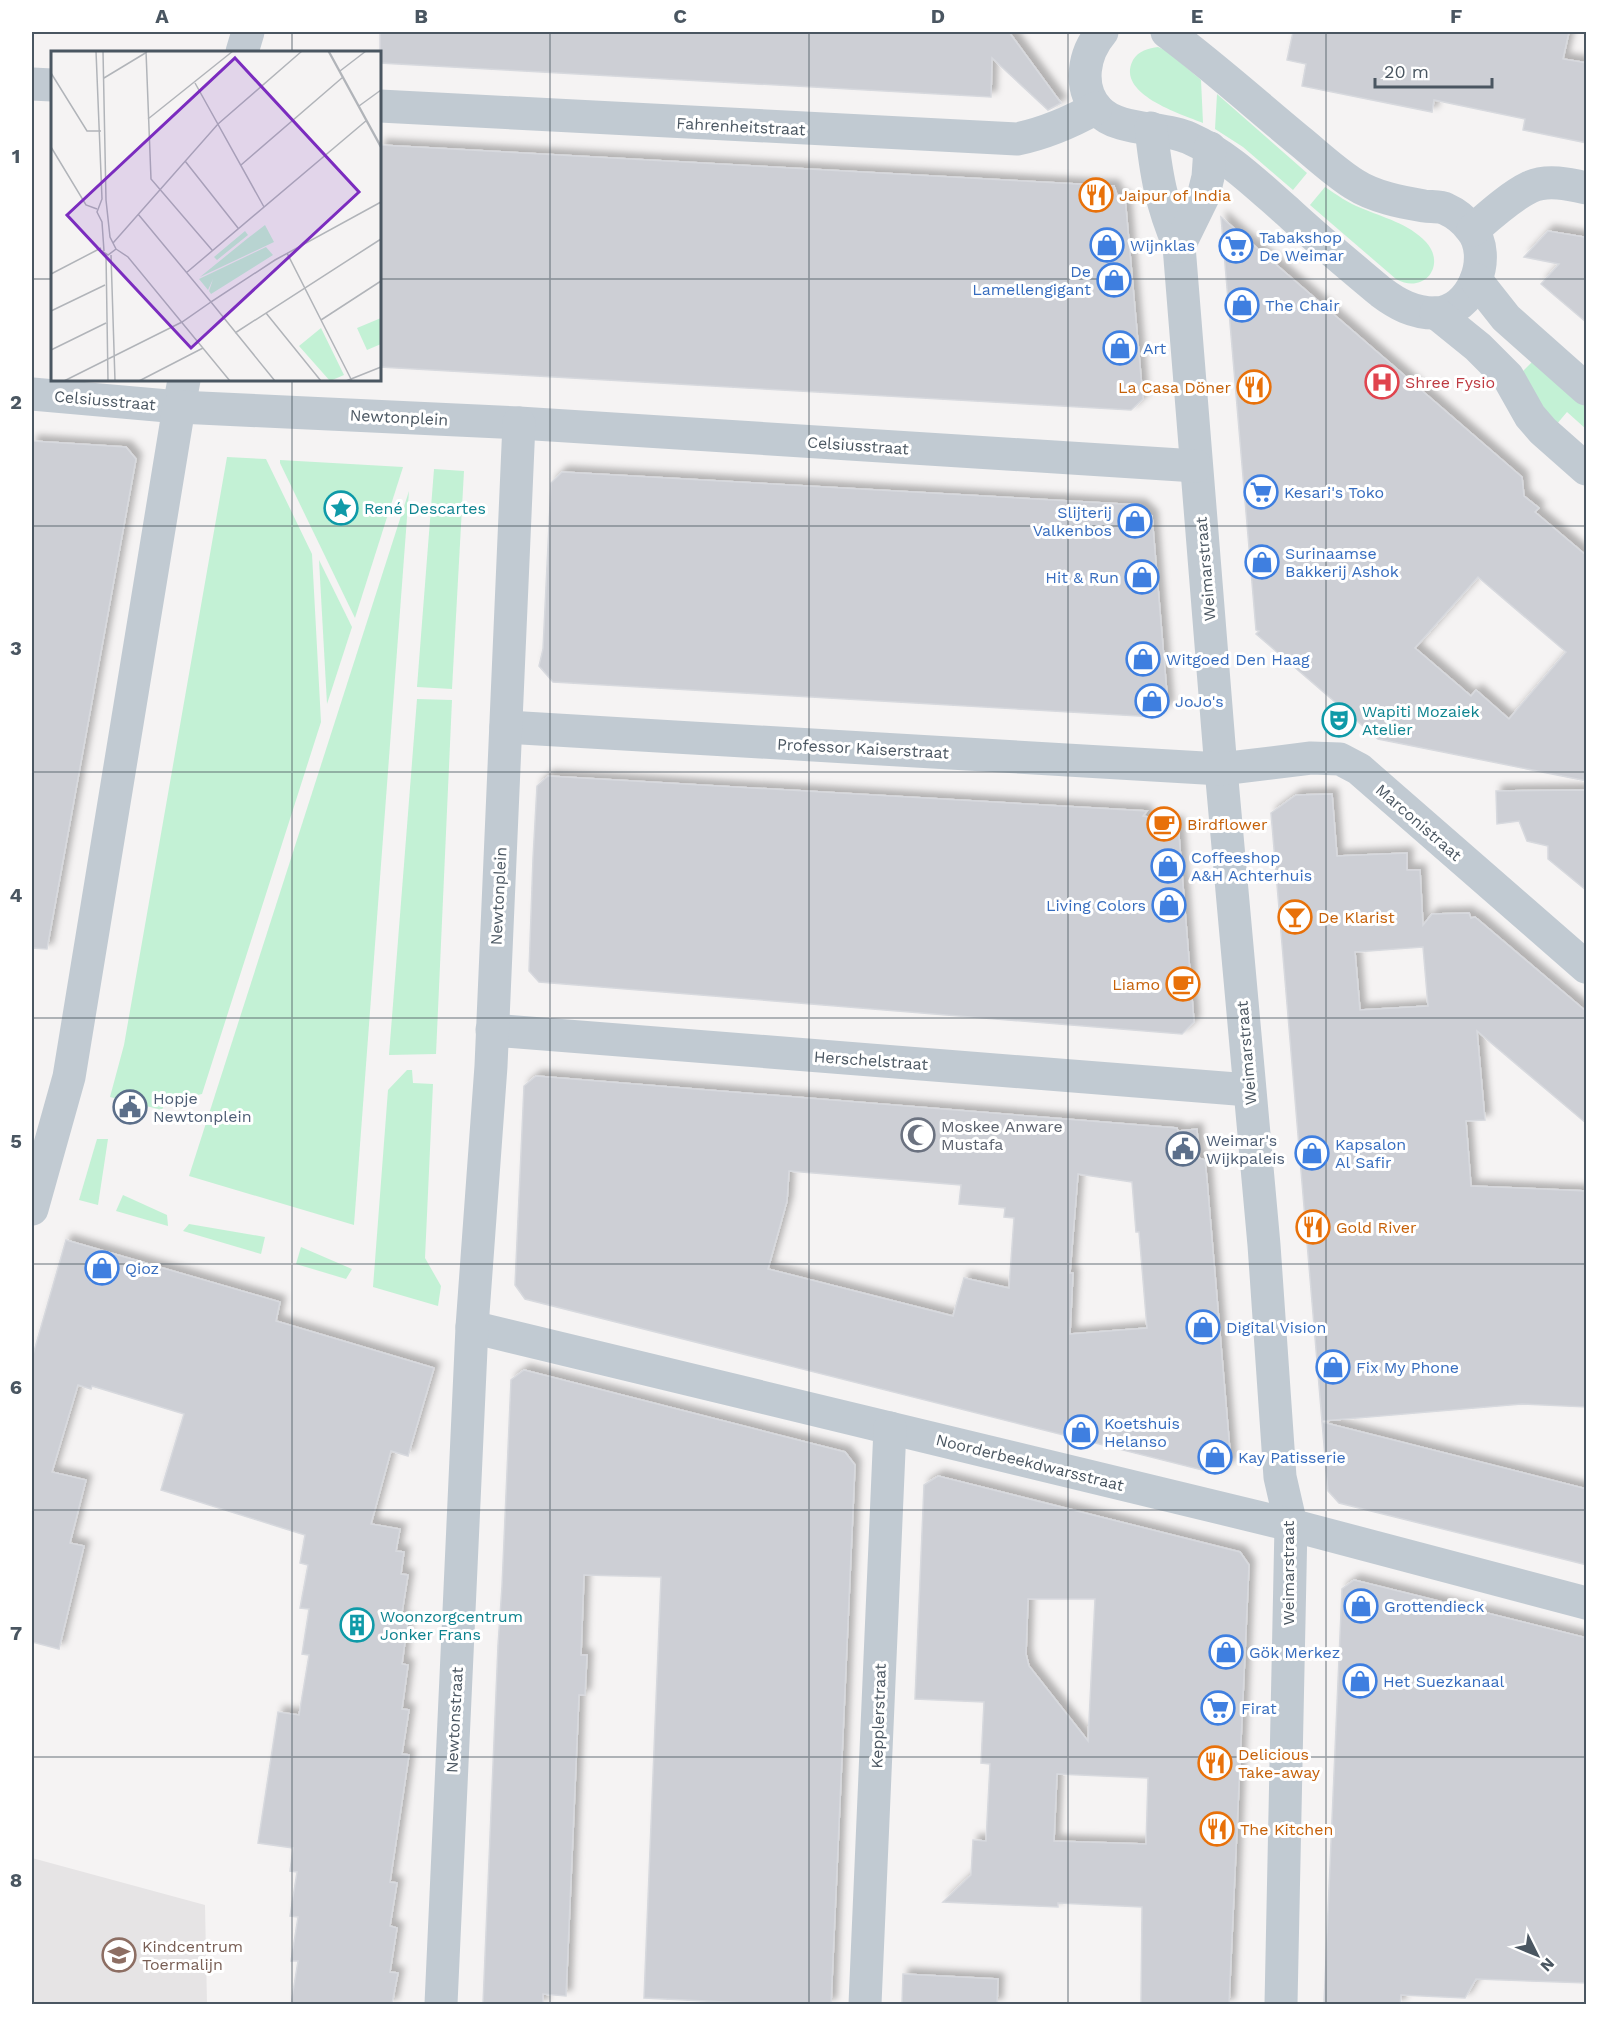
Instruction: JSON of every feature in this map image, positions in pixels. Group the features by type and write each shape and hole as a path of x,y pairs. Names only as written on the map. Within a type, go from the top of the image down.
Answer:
{"street":[{"path":"242,51 248,32"},
{"path":"1093,35 1084,69 1089,96 1103,115 1114,121 1177,134 1210,148 1262,187 1381,292 1398,304 1413,310 1436,313 1452,309 1466,297 1481,267 1480,250 1473,230 1444,208 1404,203 1356,185 1271,118 1205,47 1167,32"},
{"path":"32,84 51,85"},
{"name":"Fahrenheitstraat","path":"381,106 1017,139 1068,123 1096,108"},
{"name":"Weimarstraat","path":"1151,129 1157,181 1166,217 1179,246 1221,769 1264,1245 1280,1477 1291,1525 1281,2004"},
{"path":"1179,246 1203,197 1208,177 1210,148"},
{"path":"1473,230 1497,209 1530,187 1562,183 1587,188"},
{"path":"1476,280 1506,318 1587,389"},
{"path":"1436,313 1478,346 1508,377 1530,416 1543,431 1587,469"},
{"path":"32,1202 69,1077 182,393"},
{"name":"Celsiusstraat","path":"32,394 182,393"},
{"name":"Newtonplein","path":"182,393 519,423 492,1030 472,1327"},
{"name":"Celsiusstraat","path":"519,423 1196,466"},
{"name":"Professor Kaiserstraat","path":"506,727 1221,769"},
{"name":"Marconistraat","path":"1221,769 1311,758 1340,759 1359,769 1587,967"},
{"name":"Herschelstraat","path":"492,1030 1249,1090"},
{"name":"Noorderbeekdwarsstraat","path":"472,1327 1291,1525 1587,1603"},
{"name":"Newtonstraat","path":"441,2004 472,1327"},
{"name":"Kepplerstraat","path":"866,2004 890,1428"}],"shaded area":[{"name":"Kindcentrum Toermalijn","path":"32,1858 205,1905 207,2004 32,2004"}],"green space":[{"path":"1158,47 1167,51 1201,80 1203,123 1153,101 1141,93 1133,83 1130,72 1135,57 1147,49"},
{"path":"1217,94 1307,173 1293,190 1243,147 1215,129"},
{"path":"1325,187 1352,204 1419,235 1432,251 1433,268 1429,275 1415,283 1406,283 1396,279 1310,205"},
{"path":"1535,359 1586,404 1586,429 1567,412 1556,425 1540,410 1521,373"},
{"path":"227,457 266,459 312,554 321,722 202,1094 165,1102 162,1110 110,1097 124,1045"},
{"path":"280,460 403,467 355,618 280,463"},
{"path":"434,469 464,471 452,689 417,687"},
{"path":"409,491 354,1225 189,1176"},
{"path":"319,560 352,627 327,704"},
{"path":"417,699 452,700 436,1054 389,1055"},
{"path":"407,1070 412,1070 413,1083 433,1084 425,1258 441,1286 438,1306 373,1287 388,1090"},
{"path":"97,1139 108,1139 98,1205 79,1200"},
{"path":"123,1195 167,1215 168,1226 116,1211"},
{"path":"189,1224 265,1237 261,1254 183,1231"},
{"path":"301,1247 352,1269 346,1279 296,1264"}],"building":[{"path":"380,32 1009,32 1061,103 1048,110 992,58 991,97 381,63"},
{"path":"1293,32 1569,32 1563,59 1587,63 1587,143 1523,130 1525,119 1434,100 1432,112 1302,86 1306,64 1287,60"},
{"path":"381,145 1114,186 1117,195 1125,197 1143,399 1131,410 381,367"},
{"path":"1221,217 1522,477 1524,496 1539,508 1535,512 1587,556 1587,781 1378,739 1256,634 1259,631 1256,630","holes":["1478,577 1566,652 1509,719 1476,690 1471,696 1415,648"]},
{"path":"1548,231 1584,237 1587,234 1587,323 1541,284 1559,264 1524,257"},
{"path":"32,441 126,447 136,459 47,949 32,948"},
{"path":"562,472 1140,505 1152,516 1168,706 1156,717 553,682 539,666 543,649 551,483"},
{"path":"548,776 1147,811 1143,816 1178,823 1194,1022 1182,1034 539,982 529,971 533,858 537,786"},
{"path":"1587,790 1587,891 1548,859 1548,846 1527,841 1519,821 1497,824 1496,791"},
{"path":"1332,794 1337,856 1407,853 1407,870 1420,870 1423,925 1432,914 1469,913 1471,918 1475,917 1587,1012 1587,1124 1477,1031 1485,1120 1466,1121 1471,1186 1587,1191 1587,1407 1522,1404 1322,1421 1271,813 1296,795","holes":["1423,947 1428,1006 1360,1010 1355,952"]},
{"path":"536,1076 1177,1128 1178,1131 1197,1129 1199,1158 1205,1160 1231,1463 1218,1474 525,1299 515,1285 524,1086","holes":["789,1171 961,1185 959,1204 1005,1208 1004,1217 1014,1218 1009,1288 964,1278 953,1316 768,1269 787,1201","1078,1174 1132,1182 1136,1232 1139,1232 1147,1328 1070,1334 1073,1273 1070,1273"]},
{"name":"Woonzorgcentrum Jonker Frans","path":"66,1240 280,1302 276,1321 434,1368 408,1456 391,1451 371,1524 400,1529 396,1551 404,1552 401,1574 408,1575 401,1619 408,1620 402,1664 408,1665 402,1709 409,1710 402,1754 409,1755 390,1882 397,1883 390,1926 397,1928 390,1972 398,1973 392,2004 291,2004 298,1961 291,1961 298,1917 290,1916 297,1872 290,1871 293,1848 258,1843 278,1712 299,1715 309,1655 302,1654 309,1609 300,1608 308,1565 300,1563 305,1535 161,1490 184,1414 92,1386 91,1389 78,1385 52,1472 86,1480 70,1543 84,1546 59,1649 32,1642 32,1358"},
{"path":"524,1370 845,1452 855,1465 831,2004 744,2004 644,1998 661,1577 584,1575 581,1655 587,1655 585,1695 579,1695 566,1996 543,1994 543,2004 483,2004 511,1380"},
{"path":"1322,1422 1587,1489 1587,1565 1339,1503 1328,1491"},
{"path":"938,1476 1240,1552 1249,1565 1229,2004 1141,2004 1142,1907 1058,1903 1058,1907 943,1902 971,1875 973,1840 986,1841 990,1764 981,1763 984,1702 915,1699 924,1485","holes":["1028,1599 1095,1599 1088,1741 1029,1666 1026,1654","1057,1774 1148,1778 1146,1844 1054,1841"]},
{"path":"1354,1580 1587,1638 1587,1983 1476,1979 1465,1998 1401,1995 1400,2004 1324,2004 1342,1589"},
{"path":"903,1974 998,1979 997,2004 902,2004"}],"place":[{"name":"Jaipur of India","path":"1096,195"},
{"name":"Wijnklas","path":"1107,245"},
{"name":"Tabakshop De Weimar","path":"1236,246"},
{"name":"De Lamellengigant","path":"1114,280"},
{"name":"The Chair","path":"1242,305"},
{"name":"Art","path":"1120,348"},
{"name":"Shree Fysio","path":"1382,382"},
{"name":"La Casa Döner","path":"1254,387"},
{"name":"Kesari's Toko","path":"1261,492"},
{"name":"René Descartes","path":"341,508"},
{"name":"Slijterij Valkenbos","path":"1135,521"},
{"name":"Surinaamse Bakkerij Ashok","path":"1262,562"},
{"name":"Hit & Run","path":"1142,577"},
{"name":"Witgoed Den Haag","path":"1143,659"},
{"name":"JoJo's","path":"1152,701"},
{"name":"Wapiti Mozaiek Atelier","path":"1339,720"},
{"name":"Birdflower","path":"1164,824"},
{"name":"Coffeeshop A&H Achterhuis","path":"1168,866"},
{"name":"Living Colors","path":"1169,905"},
{"name":"De Klarist","path":"1295,917"},
{"name":"Liamo","path":"1183,984"},
{"name":"Hopje Newtonplein","path":"130,1107"},
{"name":"Moskee Anware Mustafa","path":"918,1135"},
{"name":"Weimar's Wijkpaleis","path":"1183,1149"},
{"name":"Kapsalon Al Safir","path":"1312,1153"},
{"name":"Gold River","path":"1313,1227"},
{"name":"Qioz","path":"102,1268"},
{"name":"Digital Vision","path":"1203,1327"},
{"name":"Fix My Phone","path":"1333,1367"},
{"name":"Koetshuis Helanso","path":"1081,1432"},
{"name":"Kay Patisserie","path":"1215,1457"},
{"name":"Grottendieck","path":"1361,1606"},
{"name":"Woonzorgcentrum Jonker Frans","path":"357,1625"},
{"name":"Gök Merkez","path":"1226,1652"},
{"name":"Het Suezkanaal","path":"1360,1681"},
{"name":"Firat","path":"1218,1708"},
{"name":"Delicious Take-away","path":"1215,1763"},
{"name":"The Kitchen","path":"1217,1829"},
{"name":"Kindcentrum Toermalijn","path":"119,1955"}]}
